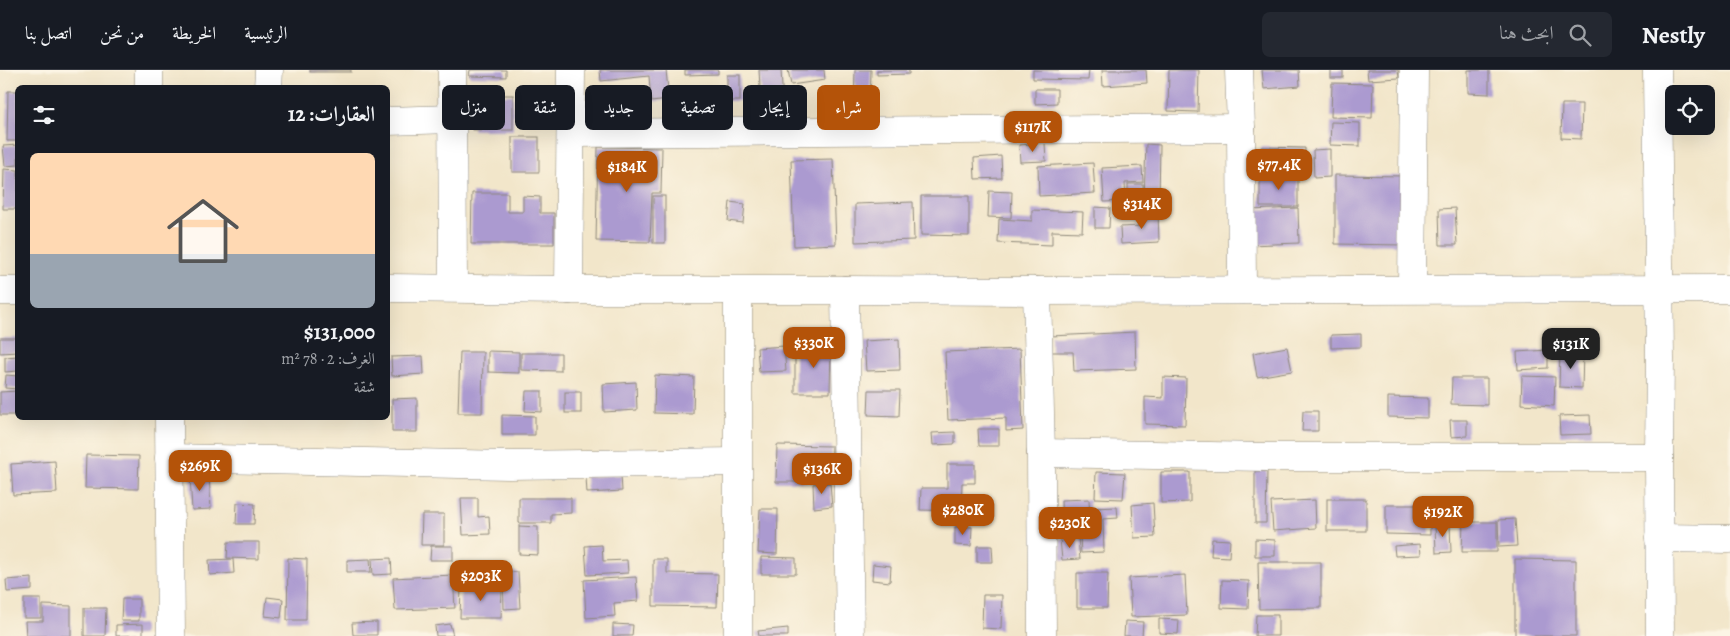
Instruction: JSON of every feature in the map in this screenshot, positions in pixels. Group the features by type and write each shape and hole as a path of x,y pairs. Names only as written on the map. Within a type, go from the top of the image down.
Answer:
{"main road":[{"path":"149,70 149,85"},
{"path":"268,85 269,70"},
{"path":"452,70 452,85"},
{"path":"569,290 572,70"},
{"path":"1239,70 1242,290"},
{"path":"1412,289 1414,70"},
{"path":"1657,70 1660,288 1660,636"},
{"path":"390,121 442,119"},
{"path":"571,133 1241,128"},
{"path":"452,130 452,288"},
{"path":"390,288 738,291 1730,289"},
{"path":"845,290 850,636"},
{"path":"0,291 15,291"},
{"path":"738,291 738,636"},
{"path":"1037,291 1041,453 1042,636"},
{"path":"169,420 171,636"},
{"path":"1041,453 1266,457 1659,457"},
{"path":"169,458 509,465 737,462"},
{"path":"1660,538 1730,538"}],"building":[{"path":"310,70 351,70 351,72 310,72"},
{"path":"470,70 506,70 506,77 469,76"},
{"path":"600,70 666,70 668,85 662,85 662,101 652,102 652,85 650,85 649,76 601,81"},
{"path":"685,70 718,70 718,74 685,75"},
{"path":"759,70 781,70 782,85 760,85"},
{"path":"788,70 824,70 825,80 791,85"},
{"path":"855,70 871,70 871,85 855,85"},
{"path":"877,70 909,70 909,74 877,75"},
{"path":"1033,70 1089,70 1088,80 1033,79"},
{"path":"1102,70 1146,70 1147,83 1103,86"},
{"path":"1169,70 1199,70 1198,112 1168,111"},
{"path":"1262,70 1299,70 1300,86 1264,89"},
{"path":"1331,70 1343,70 1343,78 1331,78"},
{"path":"1367,70 1398,70 1399,78 1368,80"},
{"path":"1468,70 1489,70 1489,94 1468,93"},
{"path":"727,75 740,75 740,101 733,101 733,85 727,85"},
{"path":"1332,83 1373,84 1372,118 1331,117"},
{"path":"1035,89 1057,89 1057,103 1035,104"},
{"path":"8,91 15,91 15,141 7,141"},
{"path":"505,95 513,95 513,130 505,130"},
{"path":"1562,104 1582,104 1581,139 1561,138"},
{"path":"1331,122 1360,123 1360,146 1330,145"},
{"path":"512,137 539,137 539,172 512,172"},
{"path":"1045,143 1046,161 1020,162 1019,145"},
{"path":"1146,144 1160,145 1159,200 1144,199"},
{"path":"15,145 15,165 5,166 3,146"},
{"path":"598,147 662,148 661,193 652,193 650,242 596,241"},
{"path":"1261,147 1305,148 1305,165 1261,165"},
{"path":"1330,149 1330,177 1314,178 1313,150"},
{"path":"1001,156 1002,178 975,179 974,158"},
{"path":"833,159 836,244 794,246 791,160"},
{"path":"1093,163 1095,193 1039,196 1038,166"},
{"path":"1142,166 1143,182 1125,183 1126,201 1104,202 1102,168"},
{"path":"4,169 15,170 15,209 3,209"},
{"path":"1260,175 1298,176 1298,207 1260,207"},
{"path":"1335,175 1405,176 1405,245 1335,244"},
{"path":"1128,184 1143,184 1143,195 1128,195"},
{"path":"989,191 1012,192 1011,218 988,217"},
{"path":"472,193 508,193 508,212 523,212 523,196 540,197 540,213 554,213 554,244 471,244"},
{"path":"653,196 665,196 665,243 653,243"},
{"path":"921,196 969,196 969,236 921,235"},
{"path":"730,202 745,204 743,223 728,221"},
{"path":"913,202 914,240 855,242 855,204"},
{"path":"1095,207 1110,208 1109,228 1095,228"},
{"path":"1298,208 1299,243 1250,245 1249,210"},
{"path":"1455,208 1457,245 1440,245 1439,209"},
{"path":"1032,210 1083,212 1082,232 1052,231 1052,245 998,243 999,219 1032,221"},
{"path":"1141,212 1158,212 1159,242 1121,244 1120,227 1142,226"},
{"path":"1135,332 1136,369 1074,371 1073,352 1051,352 1051,336"},
{"path":"1361,334 1361,347 1331,348 1331,335"},
{"path":"0,338 15,338 15,352 0,353"},
{"path":"899,339 900,370 866,371 864,341"},
{"path":"810,340 831,341 830,393 795,393 795,354 810,354"},
{"path":"784,346 786,371 759,372 757,348"},
{"path":"1287,347 1292,371 1257,377 1253,353"},
{"path":"1020,349 1023,430 1006,431 1006,418 948,420 945,352"},
{"path":"1548,350 1548,368 1518,370 1517,352"},
{"path":"488,351 519,352 519,373 488,372"},
{"path":"460,352 483,352 482,413 458,413"},
{"path":"1560,352 1583,353 1582,388 1559,387"},
{"path":"521,353 561,353 561,371 521,370"},
{"path":"15,356 15,371 5,372 5,357"},
{"path":"423,356 424,374 392,376 391,357"},
{"path":"6,375 15,376 15,389 5,388"},
{"path":"655,375 694,377 693,414 654,413"},
{"path":"1522,376 1555,377 1554,406 1521,404"},
{"path":"1163,377 1186,378 1185,425 1145,424 1145,397 1163,398"},
{"path":"1452,378 1487,378 1487,405 1451,404"},
{"path":"636,382 637,410 604,412 603,384"},
{"path":"869,390 900,390 899,416 868,415"},
{"path":"15,391 15,415 0,415 0,392"},
{"path":"526,391 542,391 542,412 525,411"},
{"path":"565,392 581,392 581,413 565,413"},
{"path":"1388,397 1428,398 1428,418 1388,417"},
{"path":"417,398 417,432 392,432 392,399"},
{"path":"1303,411 1318,411 1318,431 1302,431"},
{"path":"502,415 535,416 535,435 502,435"},
{"path":"1590,415 1591,434 1560,435 1559,416"},
{"path":"1450,420 1467,420 1467,436 1451,437"},
{"path":"978,429 999,429 999,446 979,446"},
{"path":"955,432 955,444 933,445 932,433"},
{"path":"777,445 832,446 831,482 776,482"},
{"path":"86,455 139,456 138,489 85,488"},
{"path":"55,461 57,493 13,495 11,464"},
{"path":"947,464 975,464 975,483 962,483 961,511 920,510 921,488 947,488"},
{"path":"1255,471 1267,471 1266,523 1255,523"},
{"path":"1096,472 1125,473 1123,499 1095,498"},
{"path":"1161,472 1190,472 1190,502 1161,503"},
{"path":"209,475 211,509 192,510 190,476"},
{"path":"621,475 622,491 587,493 586,477"},
{"path":"830,483 832,506 814,508 813,484"},
{"path":"461,498 478,498 478,517 489,516 490,534 463,535"},
{"path":"519,498 571,498 571,513 551,514 551,523 519,523"},
{"path":"1089,499 1090,520 1093,519 1093,508 1117,507 1118,518 1103,519 1104,552 1081,553 1080,536 1062,536 1061,500"},
{"path":"1327,499 1366,499 1366,531 1327,531"},
{"path":"1315,500 1316,528 1273,531 1271,502"},
{"path":"237,503 255,504 254,524 236,524"},
{"path":"1153,503 1155,537 1134,538 1132,505"},
{"path":"1386,505 1430,505 1430,535 1386,534"},
{"path":"760,509 778,509 777,554 758,553"},
{"path":"422,514 444,514 444,545 421,545"},
{"path":"1515,519 1517,546 1499,547 1498,520"},
{"path":"1463,522 1497,522 1497,552 1462,552"},
{"path":"1435,524 1450,524 1451,552 1436,553"},
{"path":"519,526 538,527 538,555 519,554"},
{"path":"955,527 972,527 971,546 955,545"},
{"path":"1078,538 1080,559 1062,560 1060,539"},
{"path":"1212,539 1230,540 1229,557 1211,556"},
{"path":"1255,539 1275,540 1275,556 1255,556"},
{"path":"228,542 259,542 259,559 227,558"},
{"path":"1420,544 1421,555 1395,556 1394,546"},
{"path":"602,545 603,561 627,560 628,573 587,575 585,546"},
{"path":"431,546 453,546 453,560 430,560"},
{"path":"977,546 992,546 993,562 977,562"},
{"path":"761,557 796,558 796,574 761,574"},
{"path":"288,558 307,559 306,620 287,620"},
{"path":"391,558 392,574 373,575 372,559"},
{"path":"233,559 234,573 210,575 209,560"},
{"path":"370,559 371,572 347,572 347,560"},
{"path":"653,559 667,559 667,573 718,574 717,607 653,606"},
{"path":"1515,559 1576,560 1576,636 1515,636"},
{"path":"1258,562 1321,562 1321,608 1259,609"},
{"path":"873,564 891,566 890,582 872,580"},
{"path":"518,572 520,608 504,609 503,573"},
{"path":"1077,573 1108,573 1107,608 1077,608"},
{"path":"453,575 455,608 395,610 393,578"},
{"path":"1185,575 1187,615 1131,617 1129,578"},
{"path":"636,577 638,601 614,603 615,616 586,618 584,580"},
{"path":"32,578 32,590 7,592 6,580"},
{"path":"1222,580 1249,581 1248,609 1221,608"},
{"path":"461,587 502,587 501,618 460,618"},
{"path":"983,595 1002,595 1001,629 982,628"},
{"path":"267,597 283,599 281,618 265,616"},
{"path":"24,599 41,599 41,618 24,618"},
{"path":"122,599 139,599 139,621 121,621"},
{"path":"43,605 71,606 71,636 26,636 25,621 43,621"},
{"path":"84,608 106,608 105,636 84,636"},
{"path":"1256,615 1278,615 1278,636 1255,636"},
{"path":"1159,619 1179,620 1178,634 1159,633"},
{"path":"1125,621 1143,622 1142,636 1124,636"},
{"path":"377,622 377,635 353,635 352,623"},
{"path":"143,624 143,635 116,636 116,625"},
{"path":"450,624 453,636 436,636 435,626"},
{"path":"613,624 633,625 632,636 613,636"},
{"path":"788,628 788,636 759,636 758,631"}]}
